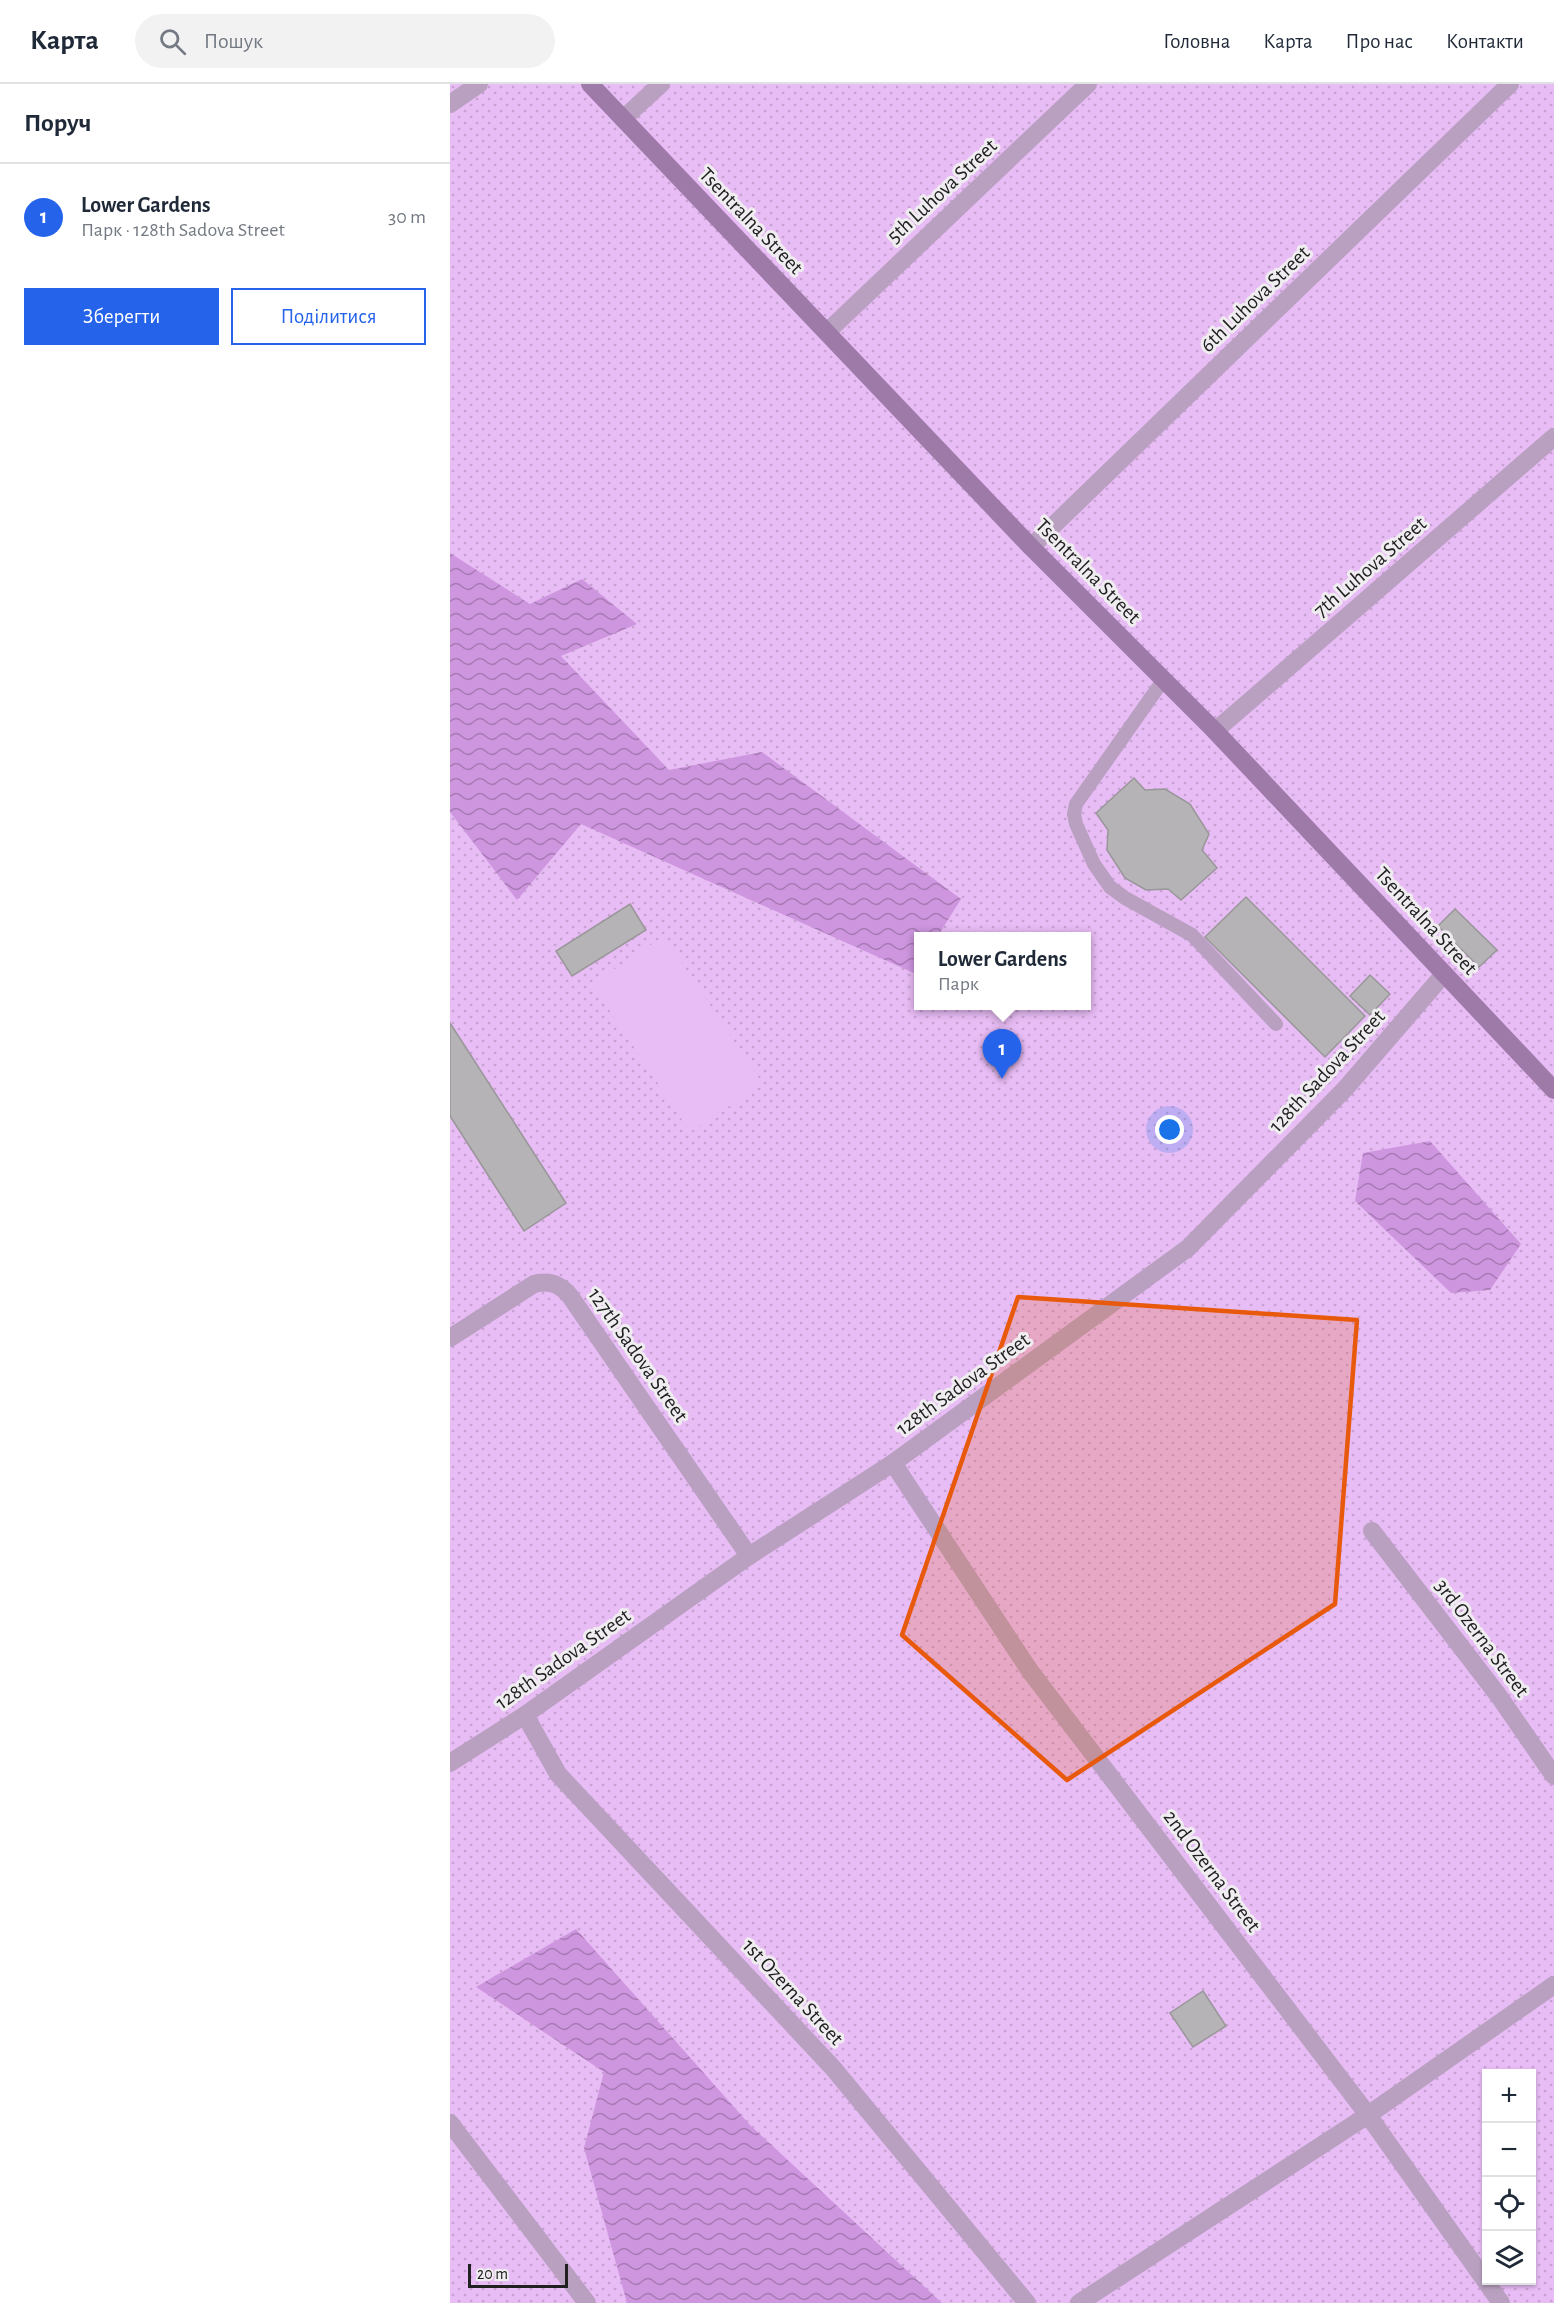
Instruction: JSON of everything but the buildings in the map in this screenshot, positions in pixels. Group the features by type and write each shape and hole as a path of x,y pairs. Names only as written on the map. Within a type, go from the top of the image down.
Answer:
{"street":[{"path":"450,104 479,84"},
{"name":"Tsentralna Street","path":"590,84 1032,547 1215,730 1554,1089"},
{"path":"623,120 661,84"},
{"name":"5th Luhova Street","path":"827,332 1088,84"},
{"name":"6th Luhova Street","path":"1032,547 1510,84"},
{"name":"7th Luhova Street","path":"1215,730 1554,437"},
{"name":"128th Sadova Street","path":"450,1763 525,1715 748,1556 892,1462 1188,1248 1345,1089 1444,974"},
{"name":"127th Sadova Street","path":"450,1338 534,1284 542,1282 558,1285 570,1296 748,1556"},
{"name":"2nd Ozerna Street","path":"892,1462 1030,1671 1368,2115 1501,2303"},
{"name":"3rd Ozerna Street","path":"1372,1531 1498,1695 1554,1776"},
{"name":"1st Ozerna Street","path":"525,1715 558,1774 833,2068 1027,2303"},
{"path":"1079,2303 1368,2115 1554,1985"},
{"path":"450,2123 456,2143 587,2303"}],"lane":[{"path":"1164,679 1076,804 1074,814 1076,824 1094,864 1110,887 1125,898 1192,935 1276,1024"}],"highlighted area":[{"path":"1018,1297 1357,1320 1335,1604 1067,1780 902,1635"}],"shaded area":[{"path":"450,84 1554,84 1554,2303 450,2303"},
{"path":"664,936 763,1084 690,1132 592,984"}],"water":[{"path":"450,553 530,604 582,579 637,624 561,656 669,770 762,752 961,899 940,932 914,932 914,973 581,824 517,900 450,812"},
{"path":"1430,1141 1521,1244 1490,1290 1451,1293 1355,1201 1363,1153"},
{"path":"576,1929 750,2125 942,2303 627,2303 584,2148 604,2072 476,1987"}],"place":[{"name":"Lower Gardens","path":"1002,1079"}]}
